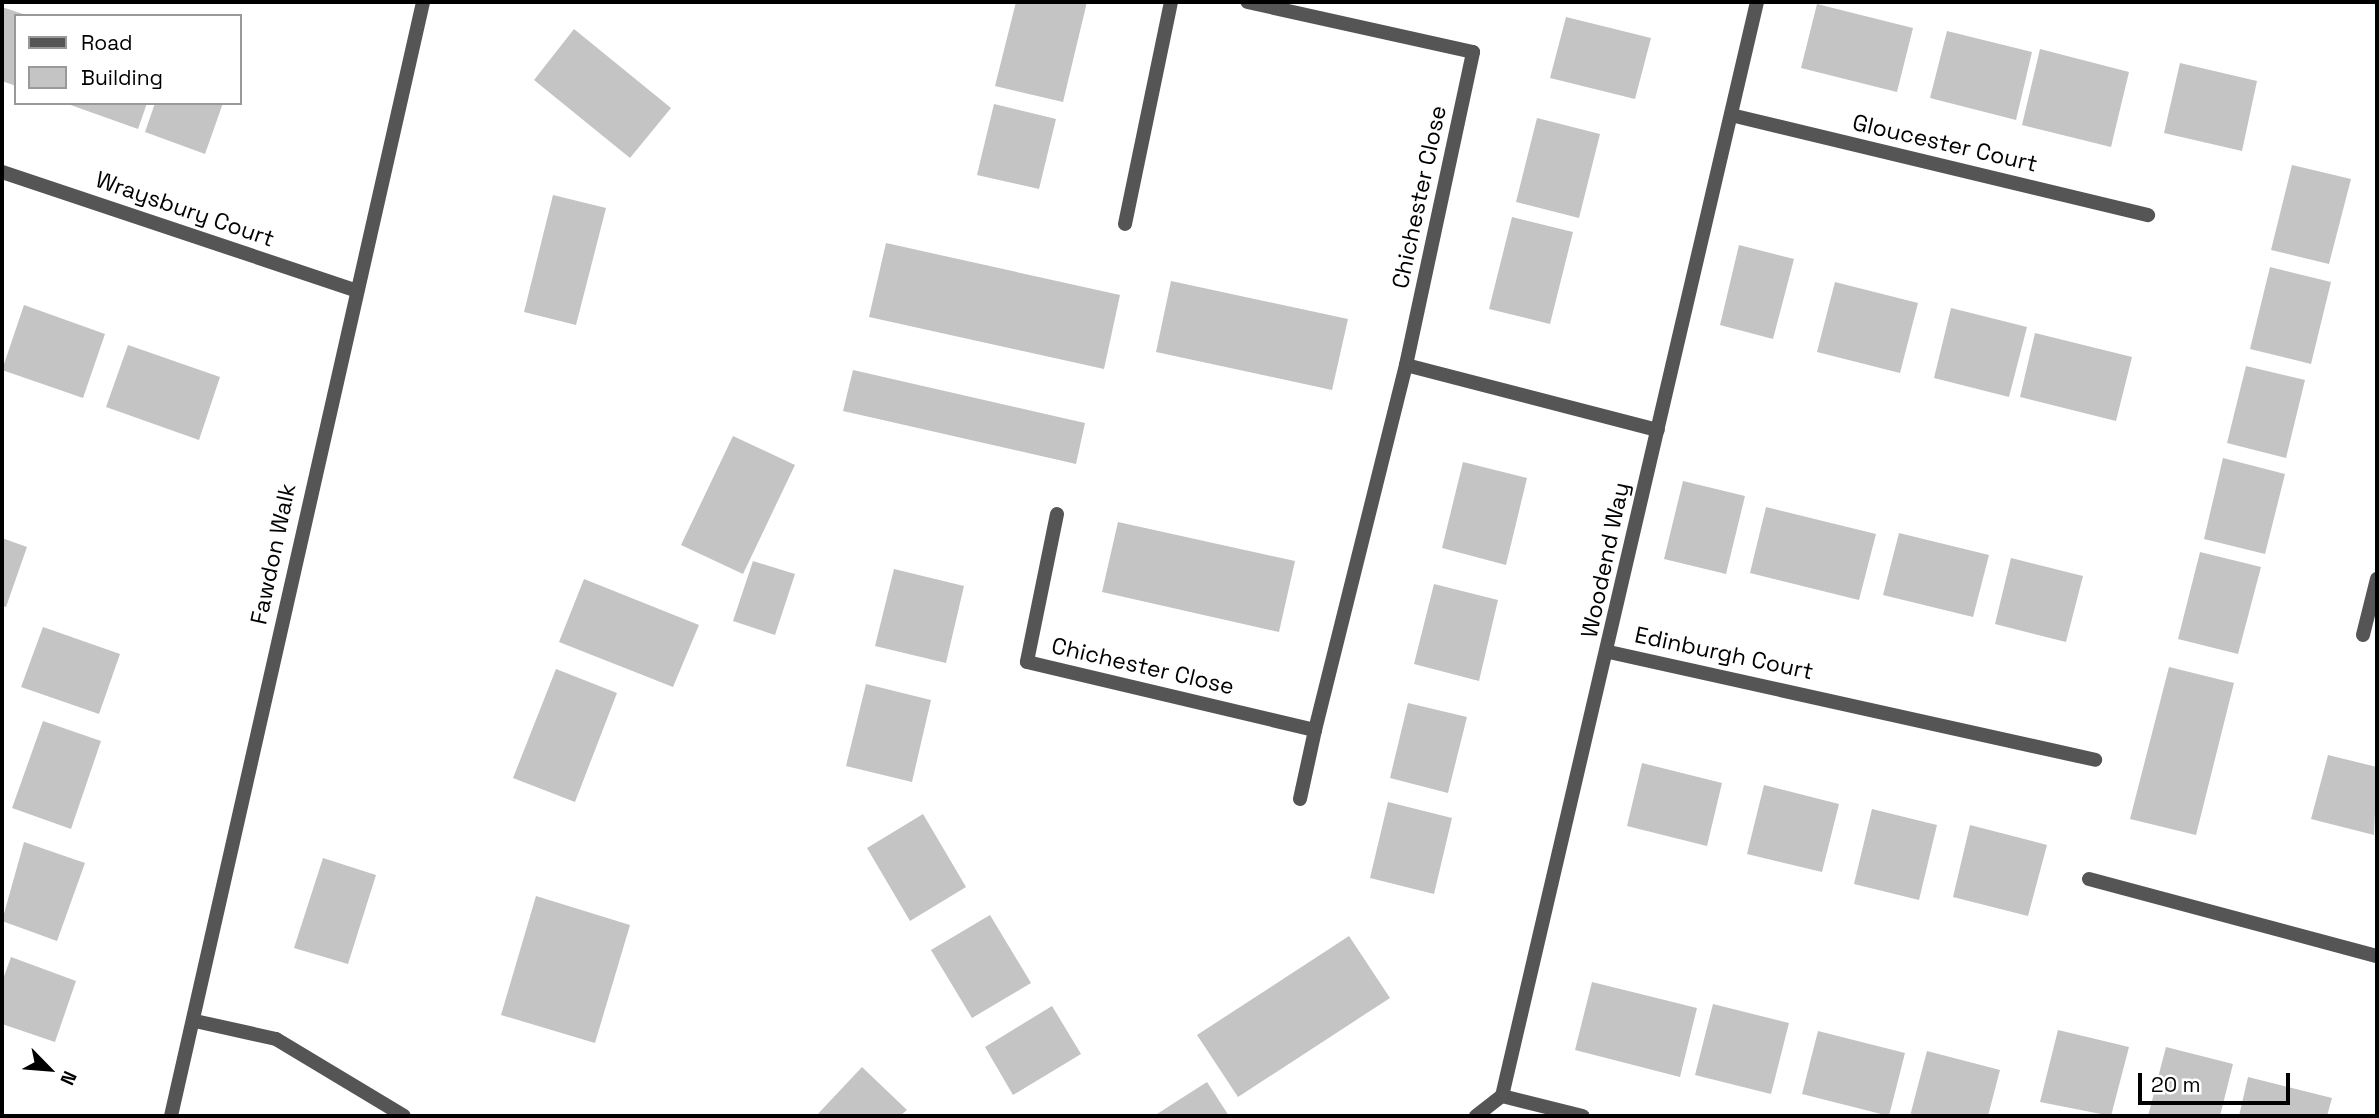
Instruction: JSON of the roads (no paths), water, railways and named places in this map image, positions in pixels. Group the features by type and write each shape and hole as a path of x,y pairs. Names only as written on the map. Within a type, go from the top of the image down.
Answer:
{"street":[{"name":"Fawdon Walk","path":"171,1116 195,1021 355,290 423,2"},
{"path":"1125,224 1171,2"},
{"name":"Chichester Close","path":"1247,2 1473,52 1406,365 1300,799"},
{"name":"Woodend Way","path":"1502,1096 1609,652 1757,2"},
{"name":"Gloucester Court","path":"1731,115 2148,215"},
{"name":"Wraysbury Court","path":"2,172 355,290"},
{"path":"1406,365 1658,430"},
{"name":"Chichester Close","path":"1057,514 1027,662 1315,730"},
{"path":"2364,635 2377,579"},
{"name":"Edinburgh Court","path":"1609,652 1830,698 2095,760"},
{"path":"2089,879 2377,956"},
{"path":"195,1021 276,1039 404,1116"},
{"path":"1476,1116 1502,1096 1583,1116"}]}
